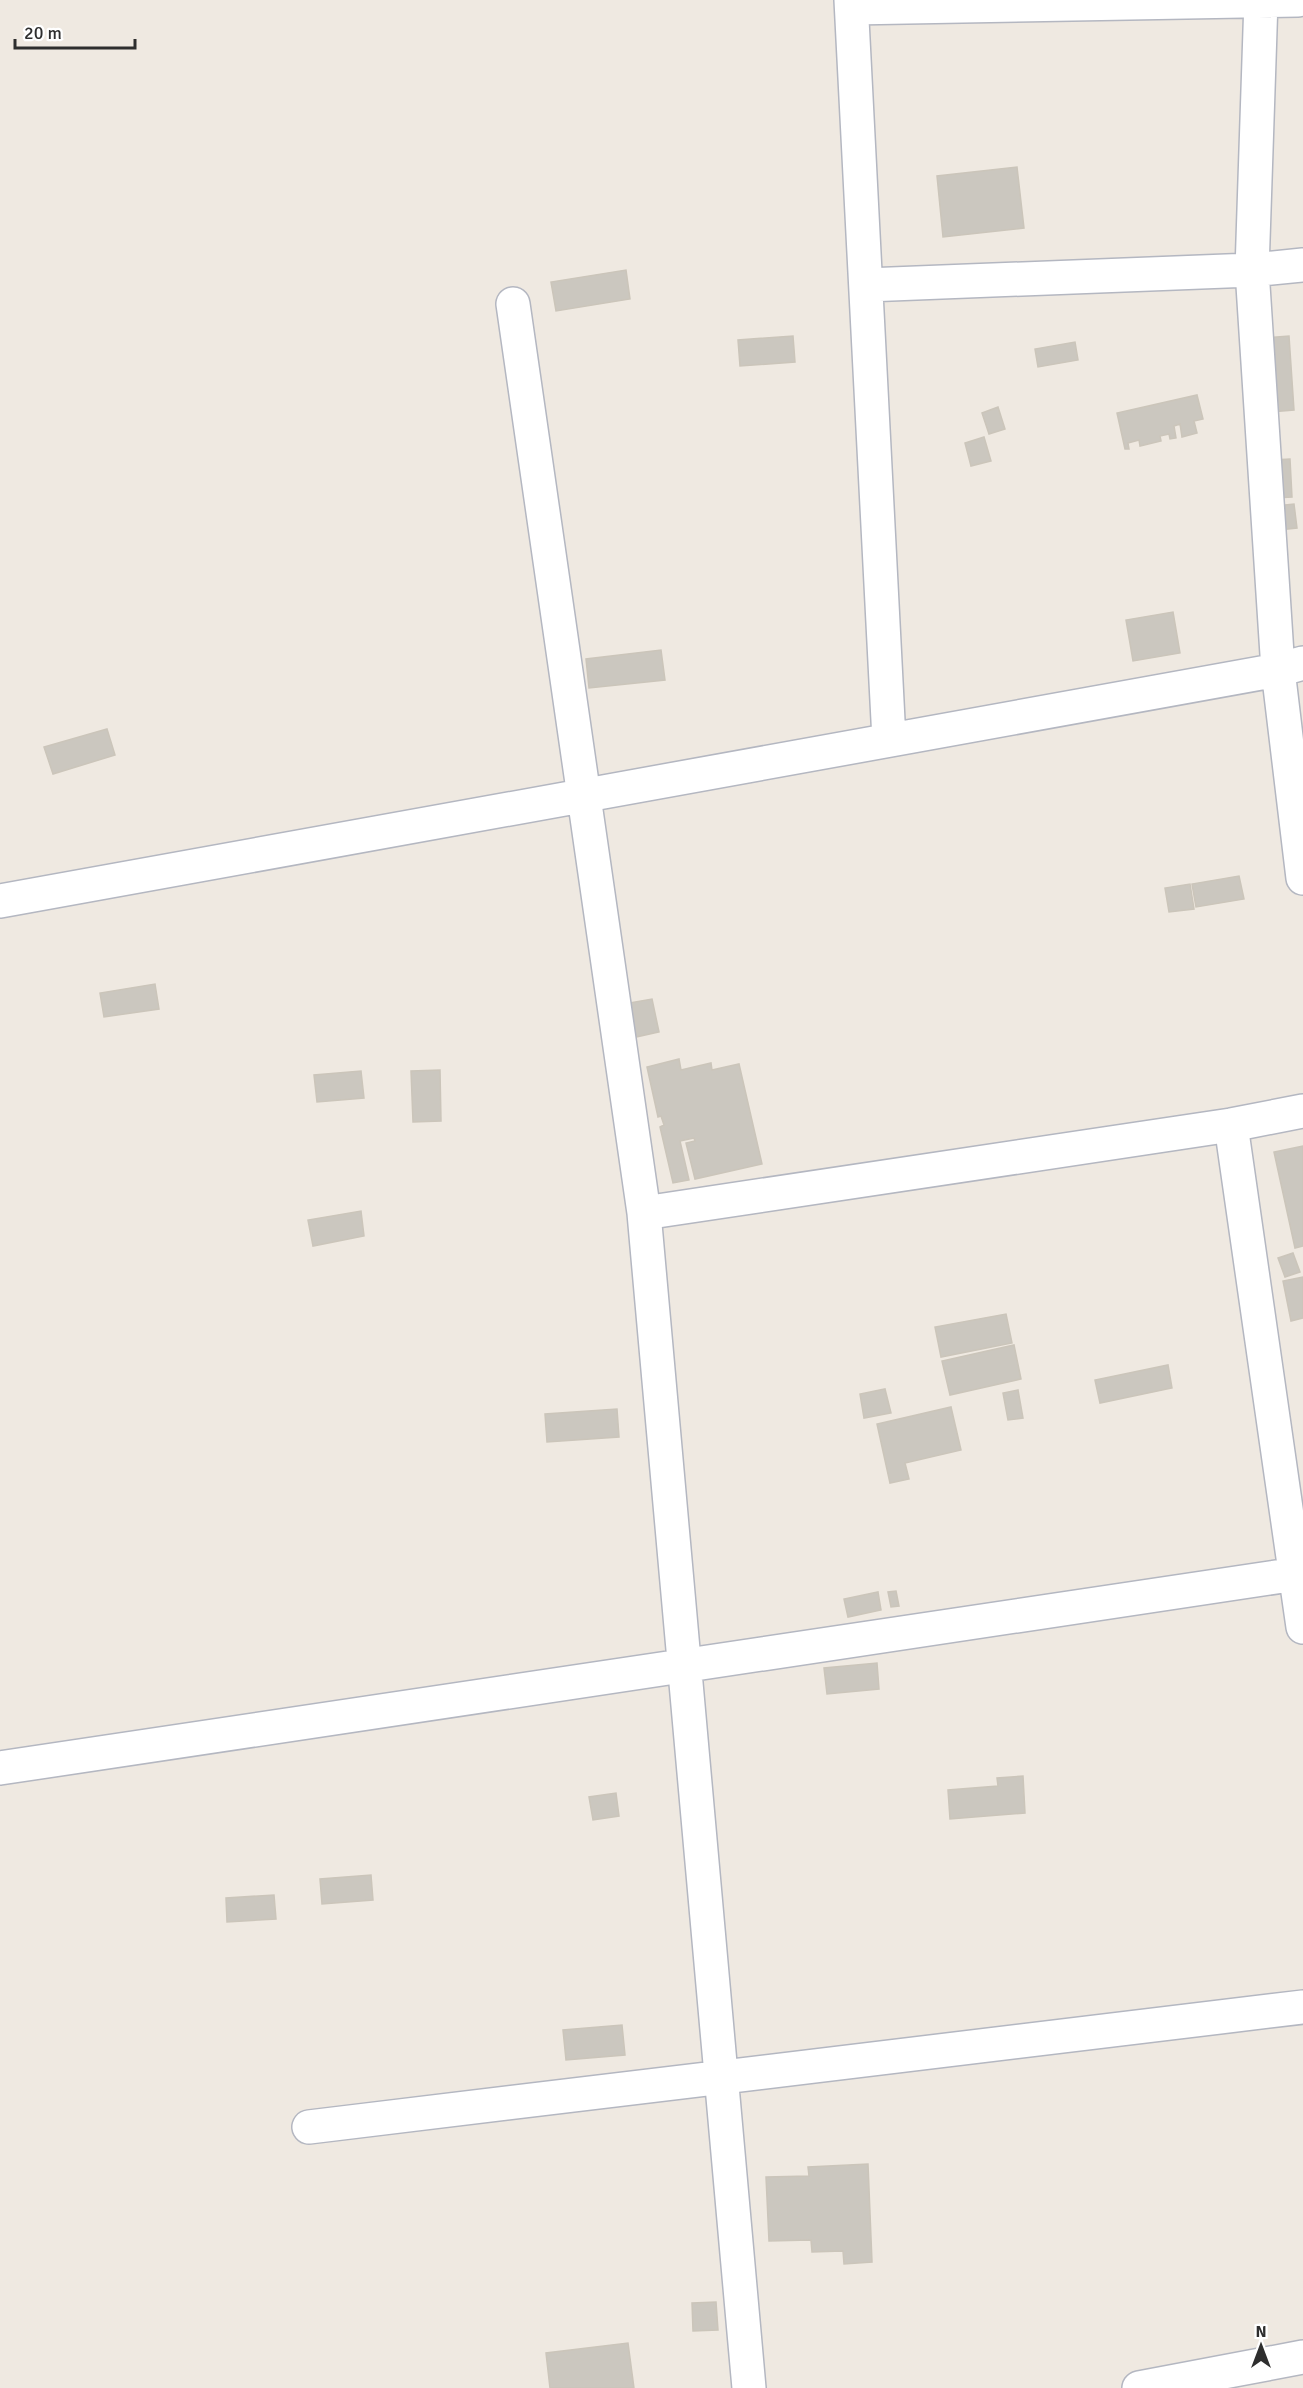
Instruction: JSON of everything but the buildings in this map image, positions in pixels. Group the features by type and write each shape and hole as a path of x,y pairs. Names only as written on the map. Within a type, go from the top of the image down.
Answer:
{"street":[{"path":"889,740 851,4 1298,0"},
{"path":"1261,1 1252,270 1291,666 1303,878"},
{"path":"866,285 1252,270 1303,265"},
{"path":"513,304 644,1213 749,2388"},
{"path":"0,901 1291,666"},
{"path":"644,1213 1232,1125 1303,1112"},
{"path":"1232,1125 1299,1574 1303,1627"},
{"path":"0,1768 1299,1574"},
{"path":"309,2127 1303,2007"},
{"path":"1139,2388 1303,2357"}]}
